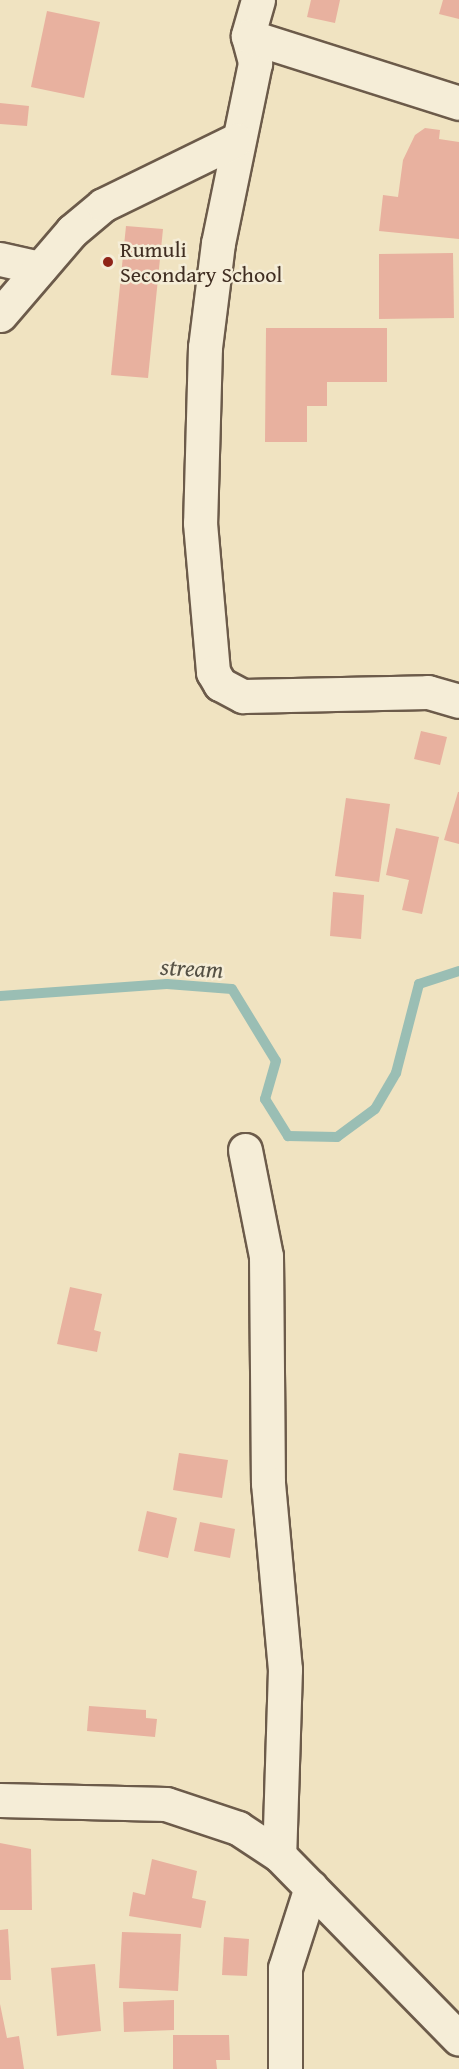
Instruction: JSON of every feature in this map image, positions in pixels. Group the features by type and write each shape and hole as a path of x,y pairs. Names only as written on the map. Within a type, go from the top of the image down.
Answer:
{"street":[{"path":"258,0 248,36 255,63 236,140 218,243 200,420 200,523 213,672 220,684 243,696 428,692 459,701"},
{"path":"248,36 459,103"},
{"path":"0,315 40,268 103,205 236,140"},
{"path":"0,259 40,268"},
{"path":"245,1150 266,1256 268,1483 285,1669 279,1855"},
{"path":"0,1800 166,1804 238,1828 279,1855 459,2039"},
{"path":"285,2069 285,1968 311,1887"}],"building":[{"path":"311,0 340,0 335,23 307,17"},
{"path":"443,0 459,0 459,19 439,14"},
{"path":"47,11 100,22 84,98 31,87"},
{"path":"0,103 29,106 27,126 0,124"},
{"path":"425,128 440,130 439,139 459,142 459,239 379,231 383,195 398,197 403,160 415,135"},
{"path":"126,226 163,229 148,378 111,375"},
{"path":"453,253 454,318 379,319 379,254"},
{"path":"266,328 387,328 387,382 327,382 327,406 307,406 307,442 265,442"},
{"path":"421,731 447,737 440,765 414,759"},
{"path":"459,792 459,844 444,840"},
{"path":"346,798 390,804 379,882 335,876"},
{"path":"396,828 439,837 422,914 402,910 409,880 386,875"},
{"path":"333,892 364,895 361,939 330,936"},
{"path":"70,1287 102,1294 94,1330 101,1332 97,1352 57,1344"},
{"path":"179,1453 228,1460 222,1498 173,1490"},
{"path":"147,1511 177,1518 168,1558 138,1551"},
{"path":"200,1522 235,1529 230,1558 194,1551"},
{"path":"89,1706 146,1710 146,1718 157,1719 155,1737 87,1731"},
{"path":"0,1843 31,1849 32,1910 0,1910"},
{"path":"152,1859 197,1871 192,1898 206,1901 201,1928 129,1916 133,1892 145,1895"},
{"path":"8,1929 11,1980 0,1980 0,1930"},
{"path":"122,1932 181,1934 178,1991 119,1988"},
{"path":"224,1937 249,1939 247,1976 222,1975"},
{"path":"95,1964 101,2031 57,2036 51,1968"},
{"path":"174,2000 174,2030 124,2032 123,2002"},
{"path":"0,2004 7,2038 19,2036 24,2069 0,2069"},
{"path":"173,2035 229,2035 230,2060 216,2060 217,2069 173,2069"}],"waterway":[{"name":"stream","path":"0,996 167,984 232,989 276,1061 265,1099 288,1136 337,1137 375,1109 396,1073 419,984 459,971"}],"place":[{"name":"Rumuli Secondary School","path":"108,262"}]}
